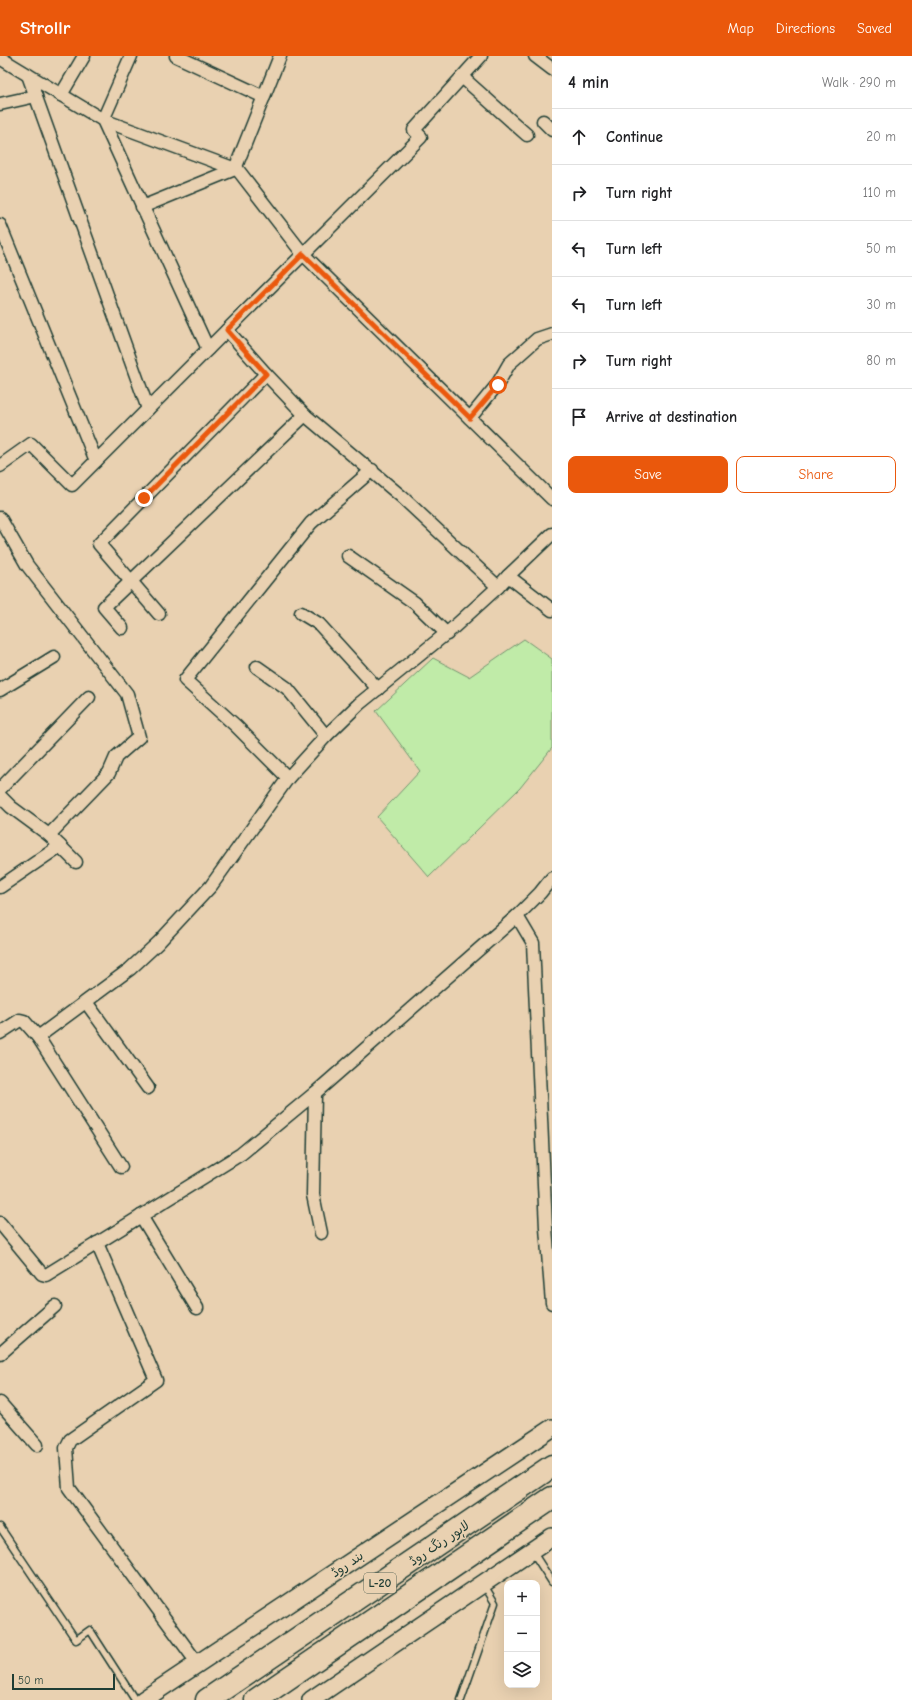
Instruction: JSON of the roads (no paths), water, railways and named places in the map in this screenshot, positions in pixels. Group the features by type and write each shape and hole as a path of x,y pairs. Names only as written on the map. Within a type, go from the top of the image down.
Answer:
{"highway":[{"name":"لاہور رنگ روڈ","path":"208,1700 552,1466"},
{"name":"لاہور رنگ روڈ","path":"256,1700 552,1498"}],"main road":[{"name":"بند روڈ","path":"143,1700 552,1428"},
{"path":"311,1700 552,1537"}],"street":[{"path":"61,95 84,56"},
{"path":"131,56 103,120 208,349"},
{"path":"176,56 264,97"},
{"path":"0,466 31,444 72,485 422,137 414,130 481,56"},
{"path":"535,56 552,69"},
{"path":"0,57 103,120 238,170 303,254 552,499"},
{"path":"142,207 235,169 264,97 277,57"},
{"path":"28,75 148,410"},
{"path":"462,77 526,134"},
{"path":"0,104 36,96"},
{"path":"543,121 552,130"},
{"path":"0,225 96,461"},
{"path":"227,330 305,415 372,470 498,587"},
{"path":"470,418 498,385 509,364 537,338 552,334"},
{"path":"159,614 99,544 266,374"},
{"path":"122,628 104,607 305,415"},
{"path":"288,778 236,726 185,680 311,523 372,470"},
{"path":"0,518 27,565 127,694 139,738 116,757 109,773 49,835"},
{"path":"38,1037 130,969 158,943 211,886 288,778 326,736 358,704 447,634 552,534"},
{"path":"348,556 415,603 447,634"},
{"path":"508,576 552,610"},
{"path":"301,613 319,624 378,689"},
{"path":"0,690 54,657"},
{"path":"258,667 287,688 326,736"},
{"path":"0,790 89,697"},
{"path":"0,796 11,807 49,835 76,862"},
{"path":"0,887 60,846"},
{"path":"0,1223 42,1274 46,1275 241,1154 315,1093 517,916 540,893 552,878"},
{"path":"517,916 533,943 546,1228 552,1303"},
{"path":"86,1002 148,1088"},
{"path":"0,1033 20,1020 24,1021 38,1037 121,1167"},
{"path":"315,1093 313,1195 321,1233"},
{"path":"141,1216 197,1308"},
{"path":"97,1243 156,1380 70,1440 66,1448 69,1488 198,1664"},
{"path":"0,1354 55,1306"},
{"path":"0,1403 37,1445"}],"lane":[{"path":"0,1527 76,1640 90,1630 135,1700"},
{"path":"532,1551 552,1582"},
{"path":"461,1700 495,1603 483,1584"}]}
